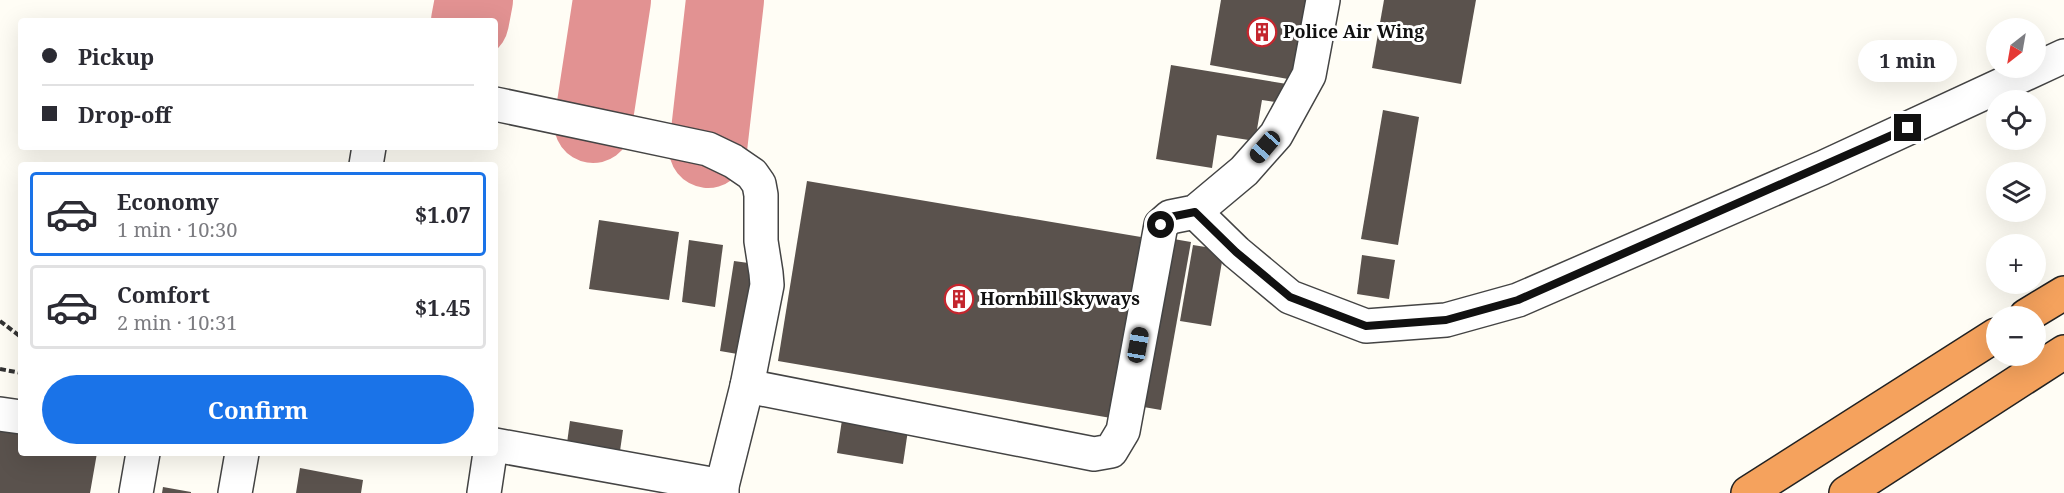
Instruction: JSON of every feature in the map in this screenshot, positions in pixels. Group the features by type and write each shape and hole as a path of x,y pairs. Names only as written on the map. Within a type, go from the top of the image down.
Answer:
{"highway":[{"path":"2042,306 2064,292"},
{"path":"1748,493 1986,341"},
{"path":"1846,493 2064,352"}],"lane":[{"path":"747,386 1094,454 1111,451 1123,431 1161,225 1170,217 1195,212 1244,171 1276,135 1309,75 1323,0"},
{"path":"1195,212 1236,252 1290,297 1366,326 1446,320 1529,295 1822,168 2064,56"},
{"path":"498,105 708,149 733,161 752,174 759,184 761,241 767,285 747,386 722,489 498,446"},
{"path":"0,414 18,417"},
{"path":"136,493 142,456"},
{"path":"236,493 242,456"},
{"path":"484,493 490,456"}],"path":[{"path":"0,321 18,335"},
{"path":"0,369 18,372"}],"building":[{"name":"Police Air Wing","path":"1221,0 1313,0 1299,81 1210,65"},
{"path":"1384,0 1476,0 1461,84 1372,68"},
{"path":"1171,65 1293,85 1290,104 1262,100 1255,141 1217,135 1212,168 1156,159"},
{"path":"1383,110 1419,117 1398,245 1361,239"},
{"name":"Hornbill Skyways","path":"807,181 1141,237 1111,418 778,361"},
{"path":"599,220 679,232 669,300 589,289"},
{"path":"1162,237 1191,242 1161,410 1132,405"},
{"path":"689,240 723,245 715,307 682,302"},
{"path":"1193,245 1224,250 1211,326 1180,321"},
{"path":"1362,255 1395,260 1389,299 1357,294"},
{"path":"734,261 763,265 749,356 720,351"},
{"path":"842,420 908,430 903,464 837,453"},
{"path":"570,421 623,430 620,451 567,443"},
{"path":"0,430 18,433 18,456 96,456 90,493 0,493"},
{"path":"300,468 363,480 361,493 296,493"},
{"path":"163,487 191,492 191,493 162,493"}],"taxiway":[{"path":"471,18 474,0"},
{"path":"593,124 612,0"},
{"path":"708,149 725,0"}],"place":[{"name":"Police Air Wing","path":"1262,32"},
{"name":"Hornbill Skyways","path":"959,299"}],"route":[{"path":"1161,225 1170,217 1195,212 1236,252 1290,297 1366,326 1446,320 1518,300 1822,168 1908,128"}]}
